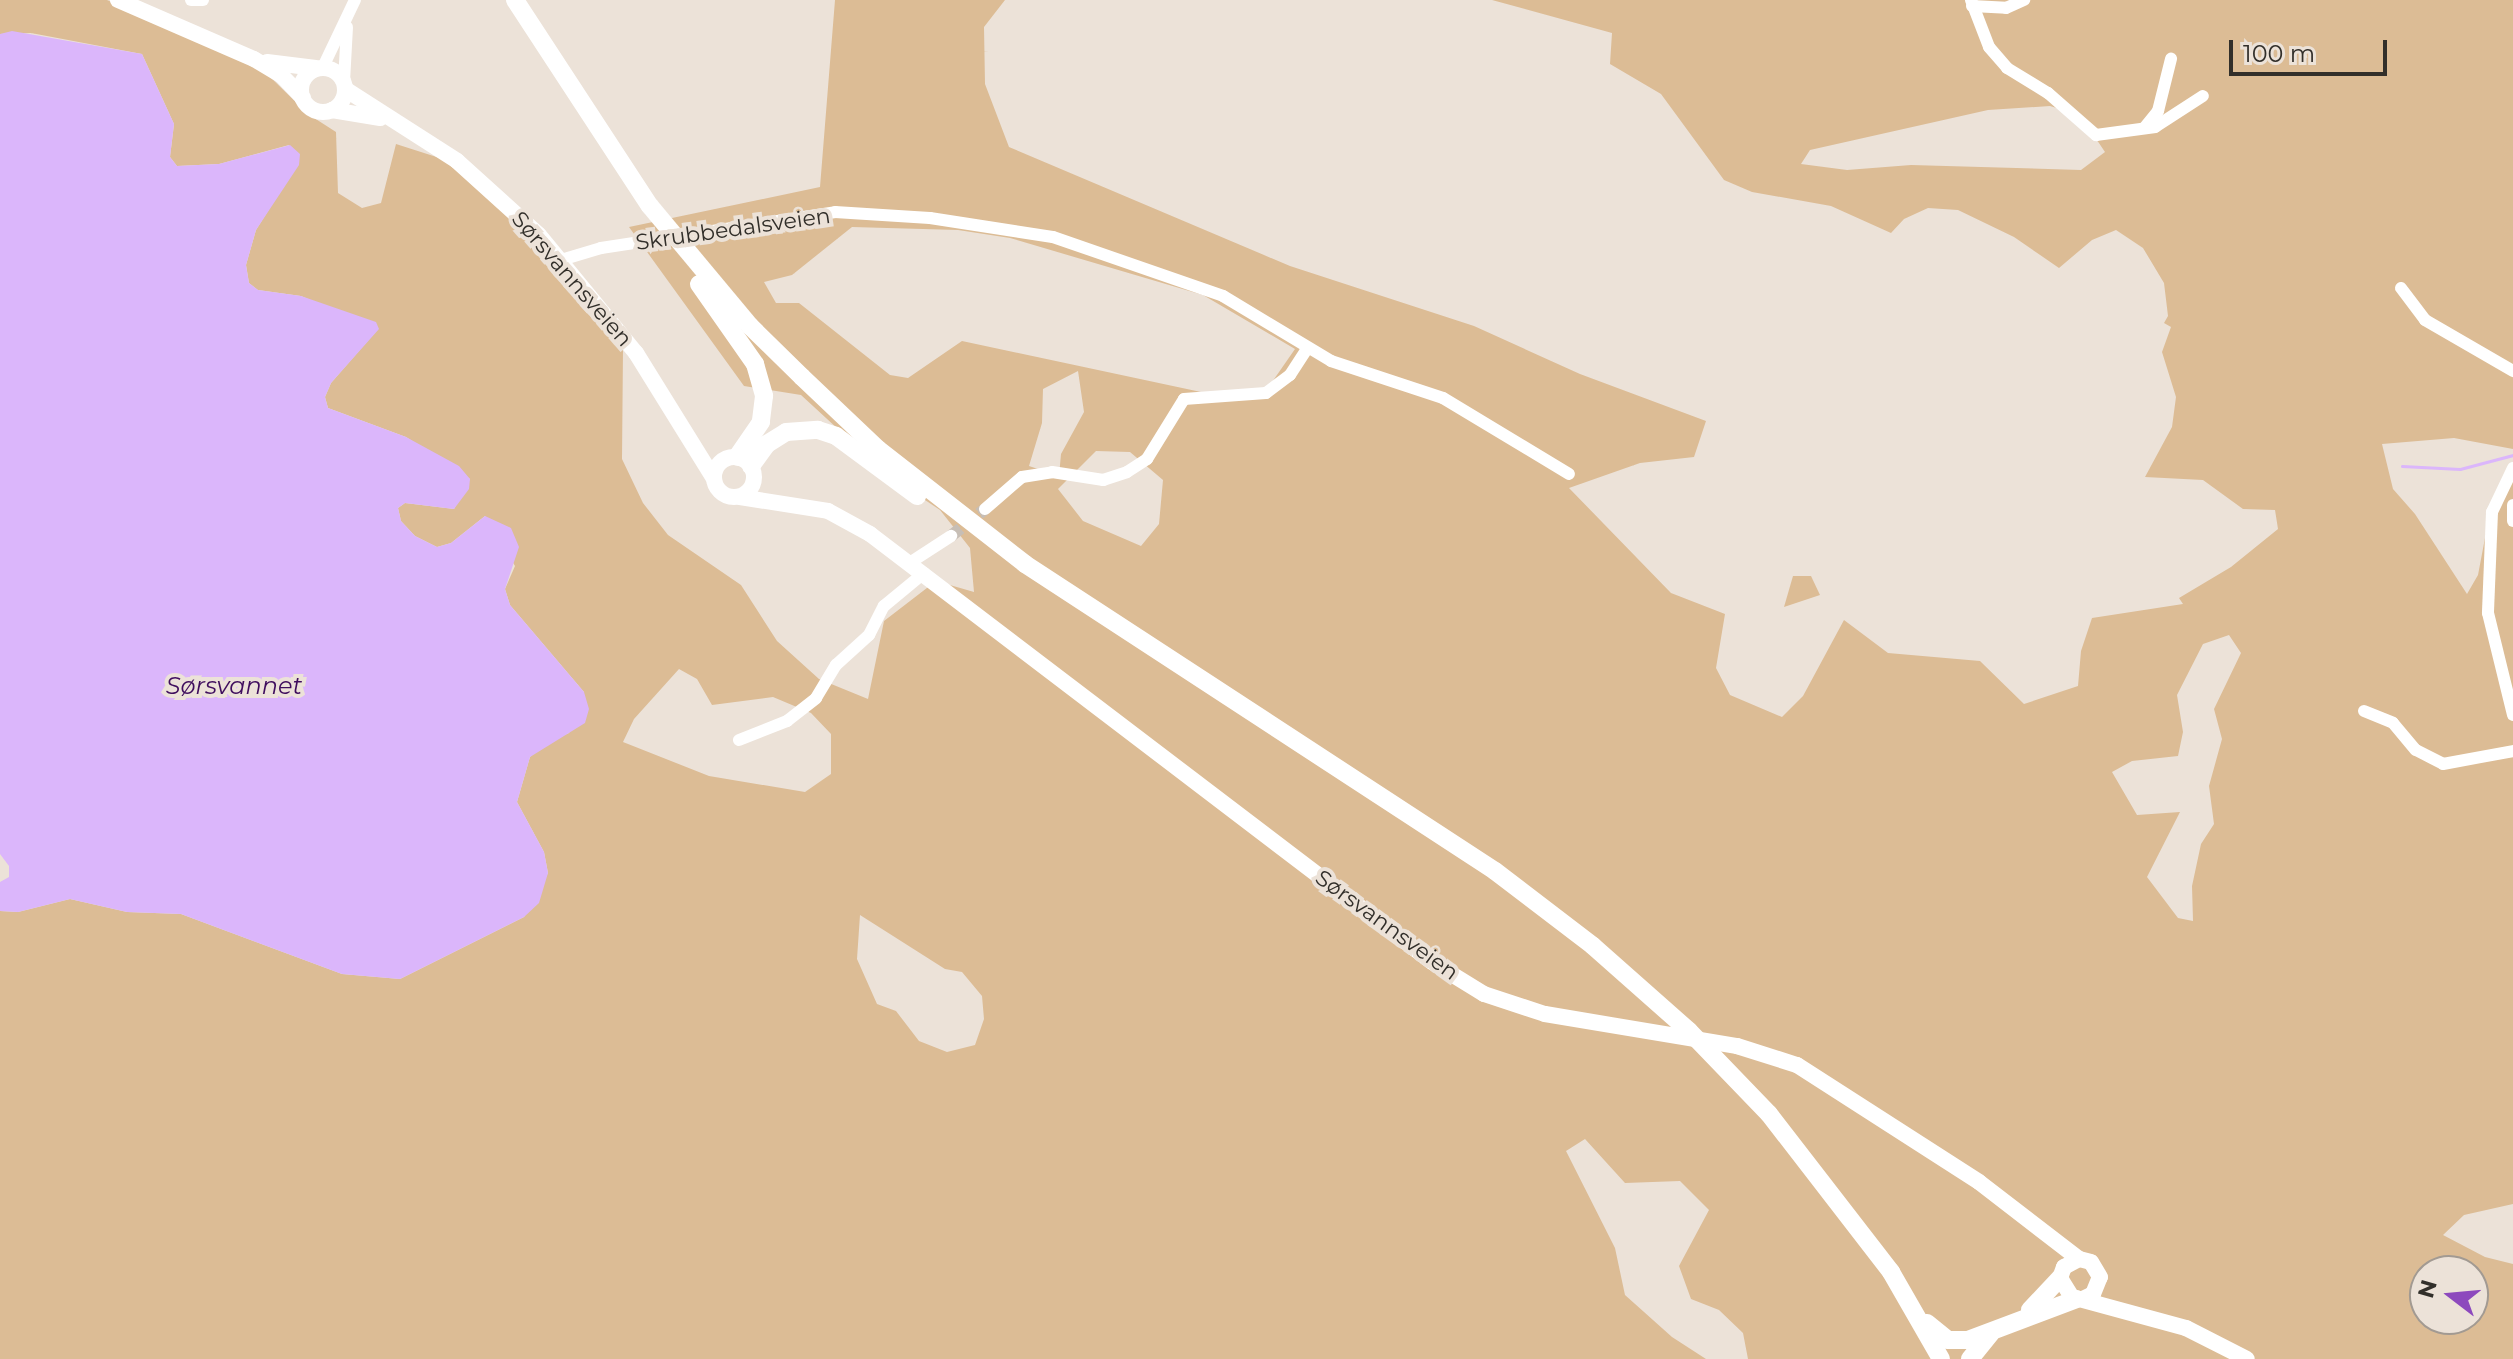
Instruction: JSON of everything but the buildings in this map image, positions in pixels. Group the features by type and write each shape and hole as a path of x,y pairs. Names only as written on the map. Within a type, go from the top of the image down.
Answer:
{"highway":[{"path":"502,0 584,133 699,276 788,380 918,497"},
{"path":"515,0 645,209"},
{"path":"699,276 755,364 764,396 761,422 743,463"},
{"path":"699,276 802,377 948,507 1025,564 1495,871 1593,946 1689,1031 1769,1114 1935,1333 1948,1340 1968,1340 1992,1332 2025,1314 2080,1299"},
{"path":"743,463 786,432 818,430 836,436 1014,569 1484,875 1594,959 1675,1029 1757,1115 1849,1229 1927,1359"},
{"path":"1891,1272 1941,1359"},
{"path":"2025,1314 2061,1275"},
{"path":"1970,1359 1992,1332"}],"main road":[{"path":"118,0 254,59 282,76 316,111 332,110 345,85 320,68 254,59"},
{"path":"303,98 305,77 320,68"},
{"name":"Sørsvannsveien","path":"345,85 393,122 472,173 561,260 636,353 713,477"},
{"name":"Sørsvannsveien","path":"332,110 393,122"},
{"name":"Sørsvannsveien","path":"686,433 743,463 789,502"},
{"path":"743,463 750,490 740,497 722,493 713,477 718,464 743,463"},
{"name":"Sørsvannsveien","path":"740,497 789,502 839,515 918,568 1432,962 1510,1004 1737,1046 1797,1065 1979,1182 2079,1259"},
{"name":"Sørsvannsveien","path":"2041,1232 2061,1275"},
{"path":"2138,1315 2112,1298 2095,1266 2079,1259 2061,1275 2067,1294 2114,1312 2186,1328 2247,1359"},
{"path":"2080,1299 2093,1294 2100,1277"}],"street":[{"path":"191,0 203,0"},
{"path":"1971,3 2006,8 2024,0"},
{"path":"1971,3 1989,47 2007,68 2048,93 2096,135 2155,127 2203,96"},
{"path":"320,68 353,6"},
{"path":"345,85 342,58 353,6"},
{"path":"2142,129 2158,111 2171,59"},
{"name":"Skrubbedalsveien","path":"561,260 601,248 835,212 930,218 1053,237 1140,264 1223,296 1307,349 1443,398 1569,474"},
{"path":"2401,288 2425,320 2513,371"},
{"path":"985,509 1008,486 1032,475 1103,480 1127,472 1147,459 1184,399 1266,393 1290,375 1307,349"},
{"path":"2513,468 2492,512 2488,613 2513,715"},
{"path":"2513,505 2513,521"},
{"path":"739,740 787,721 816,698 836,665 869,635 884,606 951,536"},
{"path":"2364,711 2393,723 2416,750 2443,764 2513,751"}],"shaded area":[{"path":"0,0 107,0 263,70 308,114 336,132 338,193 362,208 381,203 396,144 449,161 548,241 580,306 623,350 622,459 643,503 668,535 741,585 777,641 819,679 868,699 884,621 936,581 974,592 970,548 940,510 889,476 801,395 744,386 629,227 820,187 835,0 1005,0 984,27 985,84 1009,147 1290,266 1474,326 1580,374 1706,421 1694,457 1640,463 1569,488 1671,593 1725,614 1716,668 1730,695 1782,717 1803,696 1844,620 1888,653 1980,661 2024,704 2078,686 2081,651 2092,618 2183,604 2179,598 2231,567 2278,529 2275,510 2243,509 2203,480 2145,477 2172,427 2176,397 2162,352 2171,327 2164,323 2168,316 2164,283 2143,248 2116,230 2092,240 2059,268 2014,237 1958,210 1928,208 1904,219 1891,233 1831,206 1752,192 1724,180 1661,94 1610,64 1612,33 1492,0 2513,0 2513,449 2454,438 2382,444 2393,489 2415,514 2467,594 2478,575 2492,501 2513,480 2513,1204 2464,1215 2443,1235 2481,1255 2409,1255 2409,1335 2489,1335 2489,1258 2513,1264 2513,1359 1748,1359 1743,1333 1719,1310 1691,1299 1679,1266 1709,1210 1680,1181 1625,1183 1585,1139 1566,1151 1615,1248 1625,1295 1672,1337 1706,1359 0,1359 0,911 18,912 70,899 127,912 181,914 342,974 400,979 524,917 548,873 544,852 517,802 530,757 541,745 569,733 584,692 510,605 505,589 515,566 485,516 451,543 437,547 415,536 401,521 398,508 405,503 454,509 470,479 406,437 328,408 325,397 331,383 378,329 301,296 258,290 249,283 246,265 256,230 276,198 289,145 219,164 177,166 170,157 174,124 142,54 31,33 0,34","holes":["2050,106 2080,115 2105,152 2081,170 1911,165 1847,170 1801,164 1810,150 1988,110","852,227 958,230 1010,238 1203,295 1295,349 1268,388 1215,395 962,341 908,378 890,375 799,303 776,303 764,282 792,275","1078,371 1084,412 1061,454 1059,476 1029,466 1042,423 1043,389","1096,451 1130,452 1163,480 1159,524 1141,546 1083,521 1058,489","2229,635 2241,653 2214,709 2222,739 2209,786 2214,824 2201,844 2192,886 2193,921 2178,918 2147,877 2180,812 2137,815 2112,772 2132,761 2178,756 2183,732 2177,695 2203,644","679,669 697,679 712,705 773,697 811,713 831,734 831,774 805,792 709,776 623,742 634,719","860,915 945,969 962,972 982,996 984,1019 975,1045 947,1052 919,1041 896,1011 877,1004 857,959"]},
{"path":"1793,576 1811,576 1820,595 1784,607"}],"water":[{"name":"Sørsvannet","path":"12,31 142,54 174,124 170,157 177,166 219,164 290,145 300,154 299,165 256,230 246,265 249,283 258,290 301,296 376,322 379,329 331,383 325,397 328,408 406,437 459,466 470,479 469,489 454,509 405,503 398,508 401,521 415,536 437,547 451,543 485,516 511,528 519,547 505,589 510,605 584,692 589,709 585,723 530,757 517,802 544,852 548,873 539,903 524,917 400,979 342,974 181,914 127,912 70,899 18,912 0,911 0,882 9,877 9,866 0,854 0,34"}],"waterway":[{"path":"2402,466 2460,469 2513,455"}],"tunnel":[{"path":"951,536 985,509"}]}
